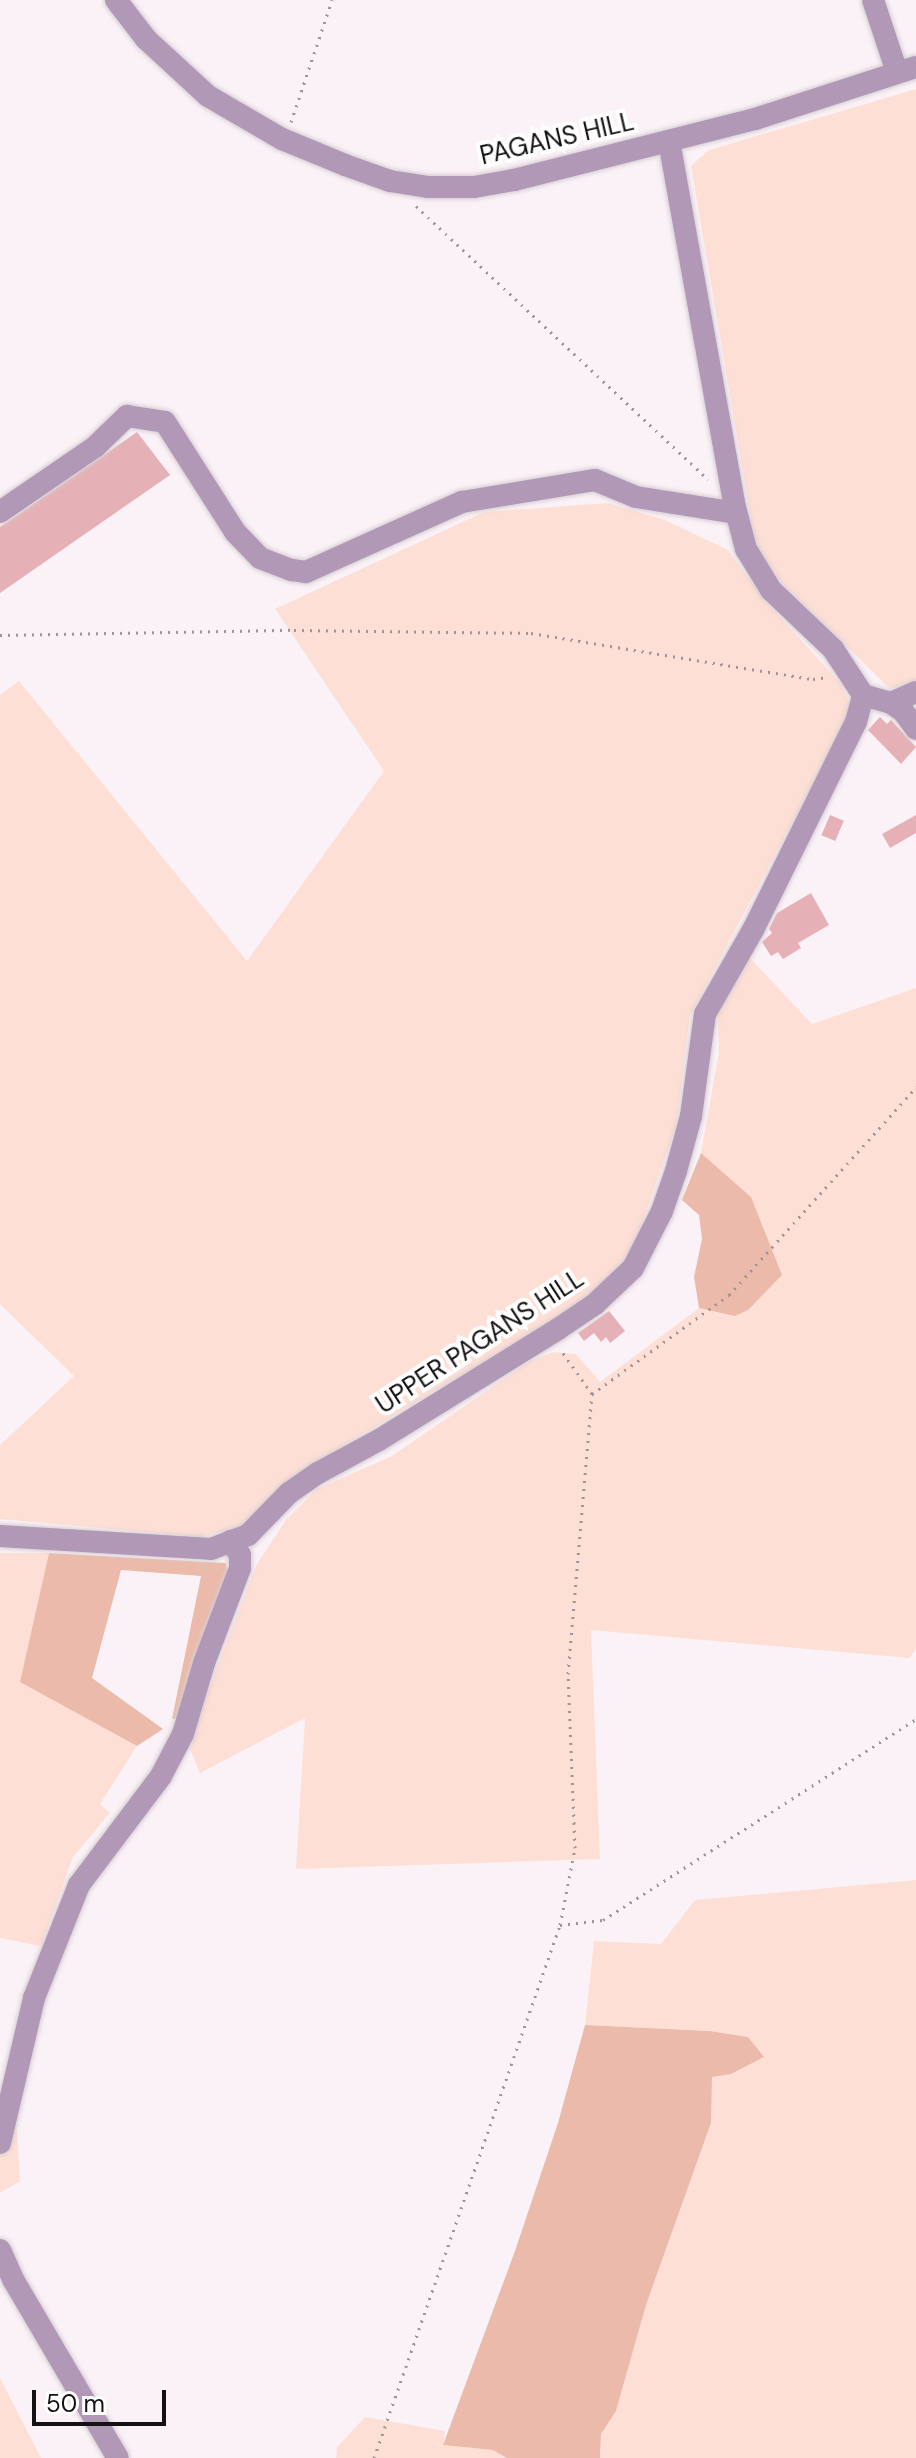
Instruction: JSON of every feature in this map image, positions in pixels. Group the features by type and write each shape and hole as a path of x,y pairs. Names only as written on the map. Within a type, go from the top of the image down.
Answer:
{"street":[{"name":"PAGANS HILL","path":"116,0 146,39 208,96 285,140 390,181 428,187 474,187 669,141 755,119 907,70"},
{"path":"873,0 907,70"},
{"path":"669,141 735,508 746,549 771,590 833,649 858,685 903,711 916,729"},
{"path":"0,512 95,447 127,416 165,422 235,532 260,558 292,570 306,572 462,502 595,480 636,497 735,508"},
{"name":"UPPER PAGANS HILL","path":"0,1536 211,1549 248,1535 289,1493 558,1329 595,1304 633,1268 662,1211 691,1116 705,1014 754,928 856,722 858,685"},
{"path":"891,703 916,692"},
{"path":"0,2143 34,1998 79,1885 161,1776 183,1734 204,1663 240,1568 240,1555 231,1541"},
{"path":"0,2250 14,2281 118,2458"}],"path":[{"path":"285,140 332,0"},
{"path":"413,203 735,508"},
{"path":"0,635 294,630 531,633 858,685"},
{"path":"592,1394 729,1295 916,1087"},
{"path":"374,2458 560,1925 575,1848 568,1674 592,1394 561,1353 558,1329"},
{"path":"560,1925 603,1920 916,1719"}],"shaded area":[{"path":"916,89 916,682 905,690 888,687 779,580 762,557 753,531 691,166 709,150"},
{"path":"608,503 665,520 728,550 765,601 841,684 850,705 843,726 690,1015 676,1126 638,1235 616,1273 562,1315 295,1474 239,1527 201,1537 0,1519 0,1445 74,1376 0,1304 0,695 19,681 247,961 384,771 275,609 484,512"},
{"path":"748,956 812,1024 916,988 916,1648 910,1658 591,1630 600,1859 296,1869 305,1718 200,1773 190,1749 208,1691 257,1564 286,1520 317,1489 392,1456 530,1361 554,1352 576,1354 600,1382 699,1308 735,1315 748,1310 751,1197 701,1153 719,1052 718,1015"},
{"path":"701,1153 751,1197 782,1275 748,1310 735,1316 699,1308 694,1277 702,1239 699,1215 682,1200"},
{"path":"0,1553 49,1553 21,1682 137,1746 100,1804 110,1813 73,1857 41,1946 0,1938"},
{"path":"49,1553 226,1563 229,1582 180,1718 172,1719 201,1576 121,1570 92,1678 163,1729 137,1746 20,1682"},
{"path":"916,1880 916,2458 600,2458 601,2434 616,2411 646,2305 711,2123 712,2076 731,2074 763,2057 748,2037 710,2031 585,2025 594,1941 661,1944 695,1900"},
{"path":"585,2025 710,2031 748,2037 764,2057 731,2074 712,2077 711,2123 646,2305 616,2411 601,2434 600,2458 507,2458 493,2450 443,2445 515,2251 558,2123"},
{"path":"0,2127 17,2132 20,2181 0,2193"},
{"path":"0,2378 41,2458 0,2458"},
{"path":"365,2417 445,2431 443,2445 494,2450 507,2458 336,2458 337,2447"}],"building":[{"path":"137,432 170,475 0,593 0,527"},
{"path":"880,717 887,724 891,720 916,747 901,764 868,730"},
{"path":"830,815 844,821 835,841 821,835"},
{"path":"916,815 916,833 890,848 882,834"},
{"path":"811,893 829,925 798,943 801,948 783,959 778,952 771,956 762,942 772,933 769,929 777,913"},
{"path":"609,1311 625,1331 610,1343 606,1337 601,1342 594,1333 584,1341 578,1333"}]}
